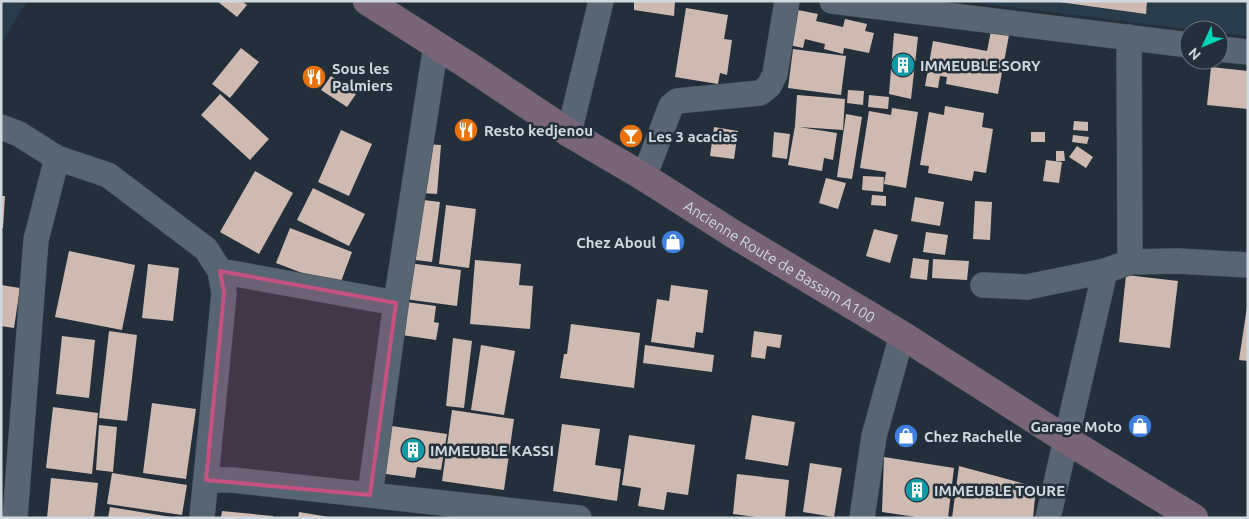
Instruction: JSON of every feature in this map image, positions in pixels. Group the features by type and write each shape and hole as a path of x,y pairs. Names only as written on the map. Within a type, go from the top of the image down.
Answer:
{"main road":[{"name":"Ancienne Route de Bassam A100","path":"367,1 569,133 902,335 1065,439 1194,518"}],"street":[{"path":"569,133 601,1"},
{"path":"644,177 671,106 677,101 760,93 769,86 775,74 787,1"},
{"path":"832,1 926,7 1179,44"},
{"path":"1129,37 1130,262"},
{"path":"370,495 396,303 436,45"},
{"path":"1229,49 1248,52"},
{"path":"1,127 19,134 56,158 108,175 206,249 220,271 224,293 202,518"},
{"path":"15,518 36,240 56,158"},
{"path":"983,285 1027,286 1104,271 1130,262 1178,260 1248,265"},
{"path":"220,271 396,303"},
{"path":"1048,518 1104,271"},
{"path":"862,518 874,436 902,335"},
{"path":"206,480 232,480 579,518"}],"highlighted area":[{"path":"220,271 396,303 370,495 206,480 224,293"}],"shaded area":[{"path":"1,1 27,1 1,44"},
{"path":"962,1 1248,1 1248,36 1229,34 1229,20 1179,20 1179,28"}],"building":[{"path":"217,1 242,1 247,5 237,17"},
{"path":"634,1 675,1 674,16 634,10"},
{"path":"1052,1 1147,1 1146,14"},
{"path":"686,8 728,15 724,39 732,40 727,75 720,73 718,84 675,77"},
{"path":"798,10 818,14 816,21 843,27 845,19 867,24 865,31 874,33 869,53 844,48 843,54 824,49 825,44 805,39 803,48 785,44"},
{"path":"991,31 1009,35 998,94 946,84 947,77 940,76 938,88 925,86 933,41 987,51"},
{"name":"IMMEUBLE SORY","path":"894,33 918,37 911,99 889,94"},
{"path":"241,48 259,62 230,98 212,84"},
{"path":"793,49 846,56 841,95 788,88"},
{"path":"1229,69 1248,71 1248,109 1207,105 1211,70"},
{"path":"331,76 356,94 347,107 321,90"},
{"path":"848,90 864,91 863,105 847,103"},
{"path":"220,94 269,139 250,160 201,115"},
{"path":"797,95 845,99 843,130 799,127 837,133 833,160 824,158 822,171 788,165 795,126"},
{"path":"869,95 889,97 888,109 868,107"},
{"path":"945,106 984,113 982,127 993,129 986,173 974,171 972,181 928,173 929,166 920,165 929,112 944,115"},
{"path":"892,108 918,112 906,188 884,184 886,172 860,168 869,111 891,115"},
{"path":"846,114 862,117 852,179 837,177"},
{"path":"1074,121 1088,122 1088,131 1073,130"},
{"path":"714,127 738,131 734,159 710,156"},
{"path":"341,130 372,144 349,196 318,182"},
{"path":"774,132 790,134 787,159 772,157"},
{"path":"1031,132 1045,132 1045,142 1031,142"},
{"path":"1073,135 1089,137 1087,144 1072,142"},
{"path":"425,144 441,145 437,194 421,193"},
{"path":"1077,146 1093,157 1086,168 1069,157"},
{"path":"1056,151 1064,151 1065,161 1056,161"},
{"path":"1046,160 1062,162 1059,183 1043,181"},
{"path":"255,171 293,193 259,254 220,232"},
{"path":"863,176 884,177 883,192 862,190"},
{"path":"826,178 846,183 838,209 819,203"},
{"path":"313,188 365,214 349,246 297,220"},
{"path":"872,195 886,196 886,206 871,205"},
{"path":"1,196 5,196 3,228 1,228"},
{"path":"915,197 944,202 940,226 911,221"},
{"path":"415,199 440,202 432,262 407,259"},
{"path":"975,201 992,202 990,240 973,239"},
{"path":"446,205 476,209 469,268 439,264"},
{"path":"290,228 352,252 339,287 276,263"},
{"path":"874,229 898,235 890,263 866,256"},
{"path":"926,232 948,235 945,255 923,252"},
{"path":"69,251 135,265 122,330 55,317"},
{"path":"913,258 929,260 927,280 910,278"},
{"path":"933,259 969,261 967,280 932,278"},
{"path":"475,260 521,264 519,285 533,286 530,329 470,324"},
{"path":"409,263 461,270 457,306 404,299"},
{"path":"148,264 179,268 173,321 142,318"},
{"path":"1126,275 1178,281 1170,348 1119,342"},
{"path":"1,285 20,288 14,328 1,326"},
{"path":"671,285 708,290 703,333 696,332 694,348 651,342 657,299 669,301"},
{"path":"399,301 436,306 434,322 439,323 436,340 395,334"},
{"path":"1248,307 1248,361 1239,360"},
{"path":"571,324 640,333 634,388 560,378 564,354 567,354"},
{"path":"109,331 137,335 127,421 99,418"},
{"path":"754,331 782,335 780,348 767,346 765,359 751,357"},
{"path":"62,336 95,340 89,398 56,394"},
{"path":"453,338 472,341 464,408 446,406"},
{"path":"481,345 515,351 504,415 471,410"},
{"path":"645,345 714,355 712,372 643,363"},
{"path":"152,403 196,409 186,479 143,473"},
{"path":"53,407 98,413 92,474 46,468"},
{"path":"452,410 514,419 504,490 442,481"},
{"path":"752,415 795,422 788,466 745,459"},
{"path":"562,424 600,429 595,465 621,469 617,501 553,491"},
{"path":"99,425 117,427 113,472 96,470"},
{"name":"IMMEUBLE KASSI","path":"385,425 447,434 441,470 417,467 415,478 379,473"},
{"path":"629,435 695,445 688,495 667,492 664,510 638,506 641,488 622,485"},
{"name":"IMMEUBLE TOURE","path":"884,457 954,468 948,518 923,518 882,512"},
{"path":"810,463 842,468 834,517 803,512"},
{"path":"959,466 1036,487 1033,518 952,518"},
{"path":"112,473 187,485 182,515 107,504"},
{"path":"737,474 789,480 785,518 764,518 733,514"},
{"path":"51,478 98,483 94,518 47,518"},
{"path":"110,507 171,517 171,518 108,518"},
{"path":"222,511 273,516 273,518 221,518"},
{"path":"299,512 329,517 329,518 298,518"}],"place":[{"name":"IMMEUBLE SORY","path":"903,65"},
{"name":"Sous les Palmiers","path":"314,77"},
{"name":"Resto kedjenou","path":"466,130"},
{"name":"Les 3 acacias","path":"631,136"},
{"name":"Chez Aboul","path":"673,242"},
{"name":"Garage Moto","path":"1140,426"},
{"name":"Chez Rachelle","path":"906,436"},
{"name":"IMMEUBLE KASSI","path":"413,450"},
{"name":"IMMEUBLE TOURE","path":"917,490"}]}
